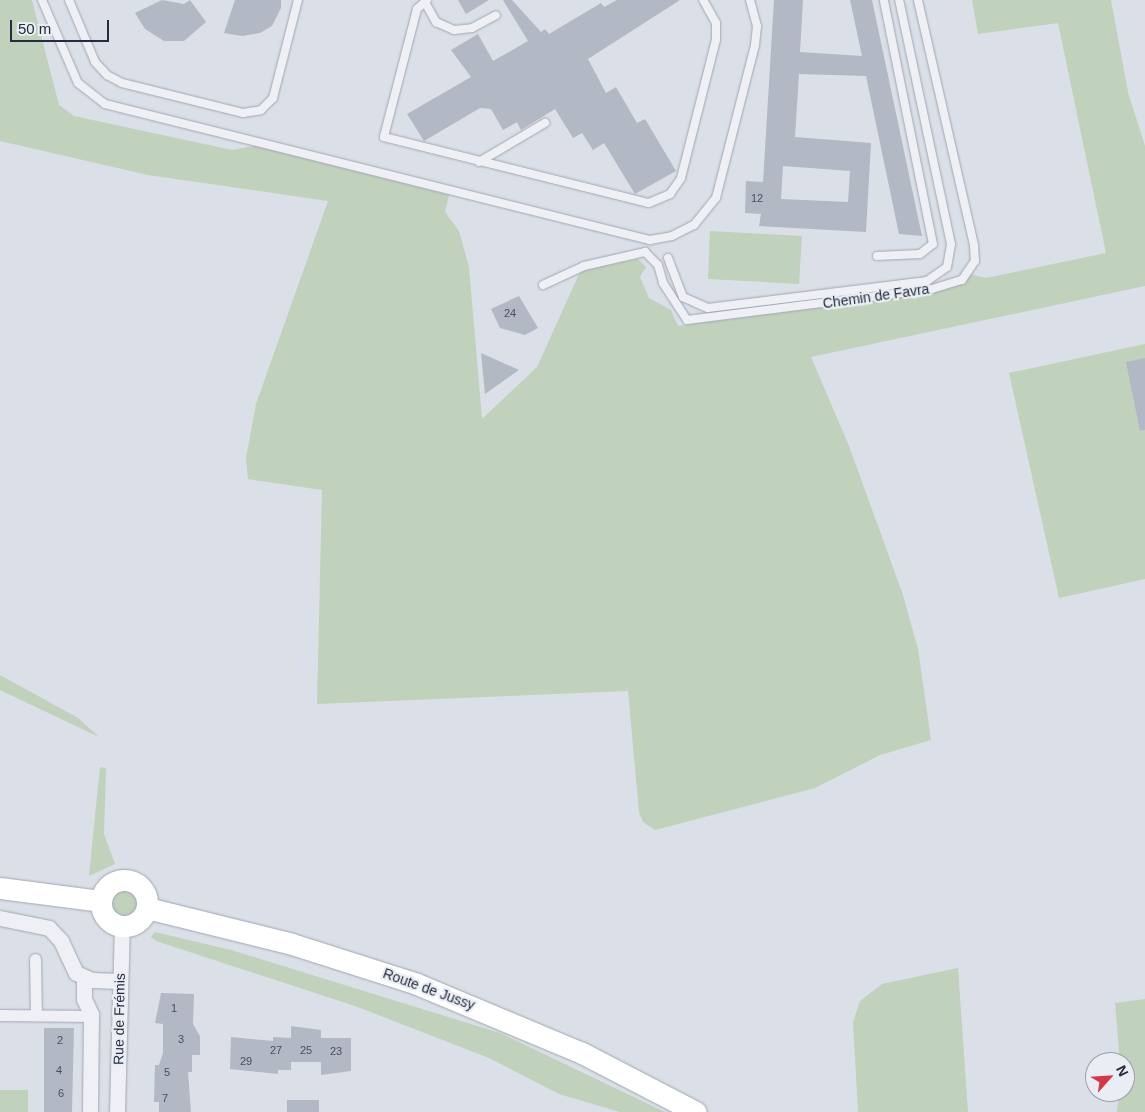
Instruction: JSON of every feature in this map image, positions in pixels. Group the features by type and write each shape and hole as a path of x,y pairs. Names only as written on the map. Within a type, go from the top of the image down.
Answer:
{"main road":[{"path":"125,880 144,891 147,908 137,922 122,926 107,918 101,901 107,887 125,880"},
{"path":"0,888 101,901"},
{"name":"Route de Jussy","path":"147,908 292,944 417,984 559,1042 696,1112"}],"street":[{"path":"0,918 53,931 70,967 84,978 119,981"},
{"name":"Rue de Frémis","path":"117,1112 119,981 122,926"},
{"path":"35,959 36,1015"},
{"name":"Rue de Frémis","path":"84,978 84,999 91,1016 90,1112"},
{"path":"0,1016 91,1016"}],"lane":[{"path":"42,0 78,83 105,104 650,240 672,236 694,225 716,198 755,45 757,26 750,0"},
{"path":"70,0 94,62 107,75 122,83 244,113 261,110 273,98 298,0"},
{"path":"496,15 472,28 454,30 436,22 427,2 417,9 384,138 637,202 659,201 670,194 681,178 716,40 716,23 704,0"},
{"path":"877,256 920,254 933,244 884,0"},
{"path":"668,258 684,297 708,308 927,280 947,267 952,244 899,0"},
{"name":"Chemin de Favra","path":"542,285 584,266 645,252 658,265 663,283 687,320 932,289 962,280 975,261 974,246 918,0"},
{"path":"479,162 545,123"}],"green space":[{"path":"0,0 32,0 59,105 74,116 232,150 258,145 449,195 445,212 459,231 469,267 482,419 537,367 580,272 638,259 646,267 640,277 649,298 671,310 678,326 932,289 969,274 986,278 1106,253 1058,23 978,34 972,0 1111,0 1128,92 1145,146 1145,286 811,357 849,446 903,595 918,649 931,740 880,755 815,788 655,830 643,822 639,812 628,691 317,704 322,490 248,479 246,458 256,404 328,201 148,175 0,141"},
{"path":"710,231 802,236 799,284 708,279"},
{"path":"1145,344 1145,579 1059,598 1009,373"},
{"path":"0,675 78,718 99,737 0,690"},
{"path":"100,767 106,768 104,834 115,864 89,876"},
{"path":"124,888 135,892 139,903 135,914 124,918 113,914 109,903 113,892"},
{"path":"155,932 231,950 500,1033 665,1112 620,1112 559,1094 489,1058 355,1006 156,941 151,937"},
{"path":"958,968 968,1112 858,1112 853,1022 860,1001 882,984"},
{"path":"1145,999 1145,1112 1117,1112 1118,1102 1135,1102 1135,1052 1119,1052 1115,1003"},
{"path":"0,1090 28,1090 28,1112 0,1112"}],"building":[{"path":"162,0 184,4 190,0 206,22 184,41 164,41 145,29 135,13"},
{"path":"235,0 281,0 281,8 272,26 260,33 242,36 224,33"},
{"path":"458,0 489,0 466,14"},
{"path":"503,0 512,0 541,32 545,29 549,34 601,3 604,7 617,0 680,0 588,59 606,93 616,87 637,123 645,119 676,171 635,194 604,143 593,150 582,133 573,138 555,109 521,130 517,122 503,130 491,109 480,108 424,141 407,114 471,77 451,50 478,34 493,61 528,41"},
{"path":"774,0 803,0 800,52 862,56 850,0 872,0 922,236 899,234 866,76 799,74 795,137 871,143 866,232 759,226 761,214 745,213 746,181 763,182","holes":["783,166 850,171 848,202 781,199"]},
{"path":"519,296 538,328 525,335 500,328 491,309"},
{"path":"481,353 519,370 485,394"},
{"path":"1145,358 1145,430 1140,431 1126,362"},
{"path":"161,993 194,994 193,1024 200,1036 200,1055 192,1055 192,1072 188,1072 191,1112 159,1112 159,1102 154,1102 155,1065 159,1065 163,1053 163,1024 155,1023"},
{"path":"291,1026 321,1030 321,1038 351,1038 351,1071 321,1075 321,1062 291,1062 291,1070 278,1070 278,1074 230,1069 231,1037 273,1041 273,1037 291,1038"},
{"path":"44,1028 74,1028 72,1112 44,1112"},
{"path":"287,1100 319,1100 319,1112 287,1112"}]}
